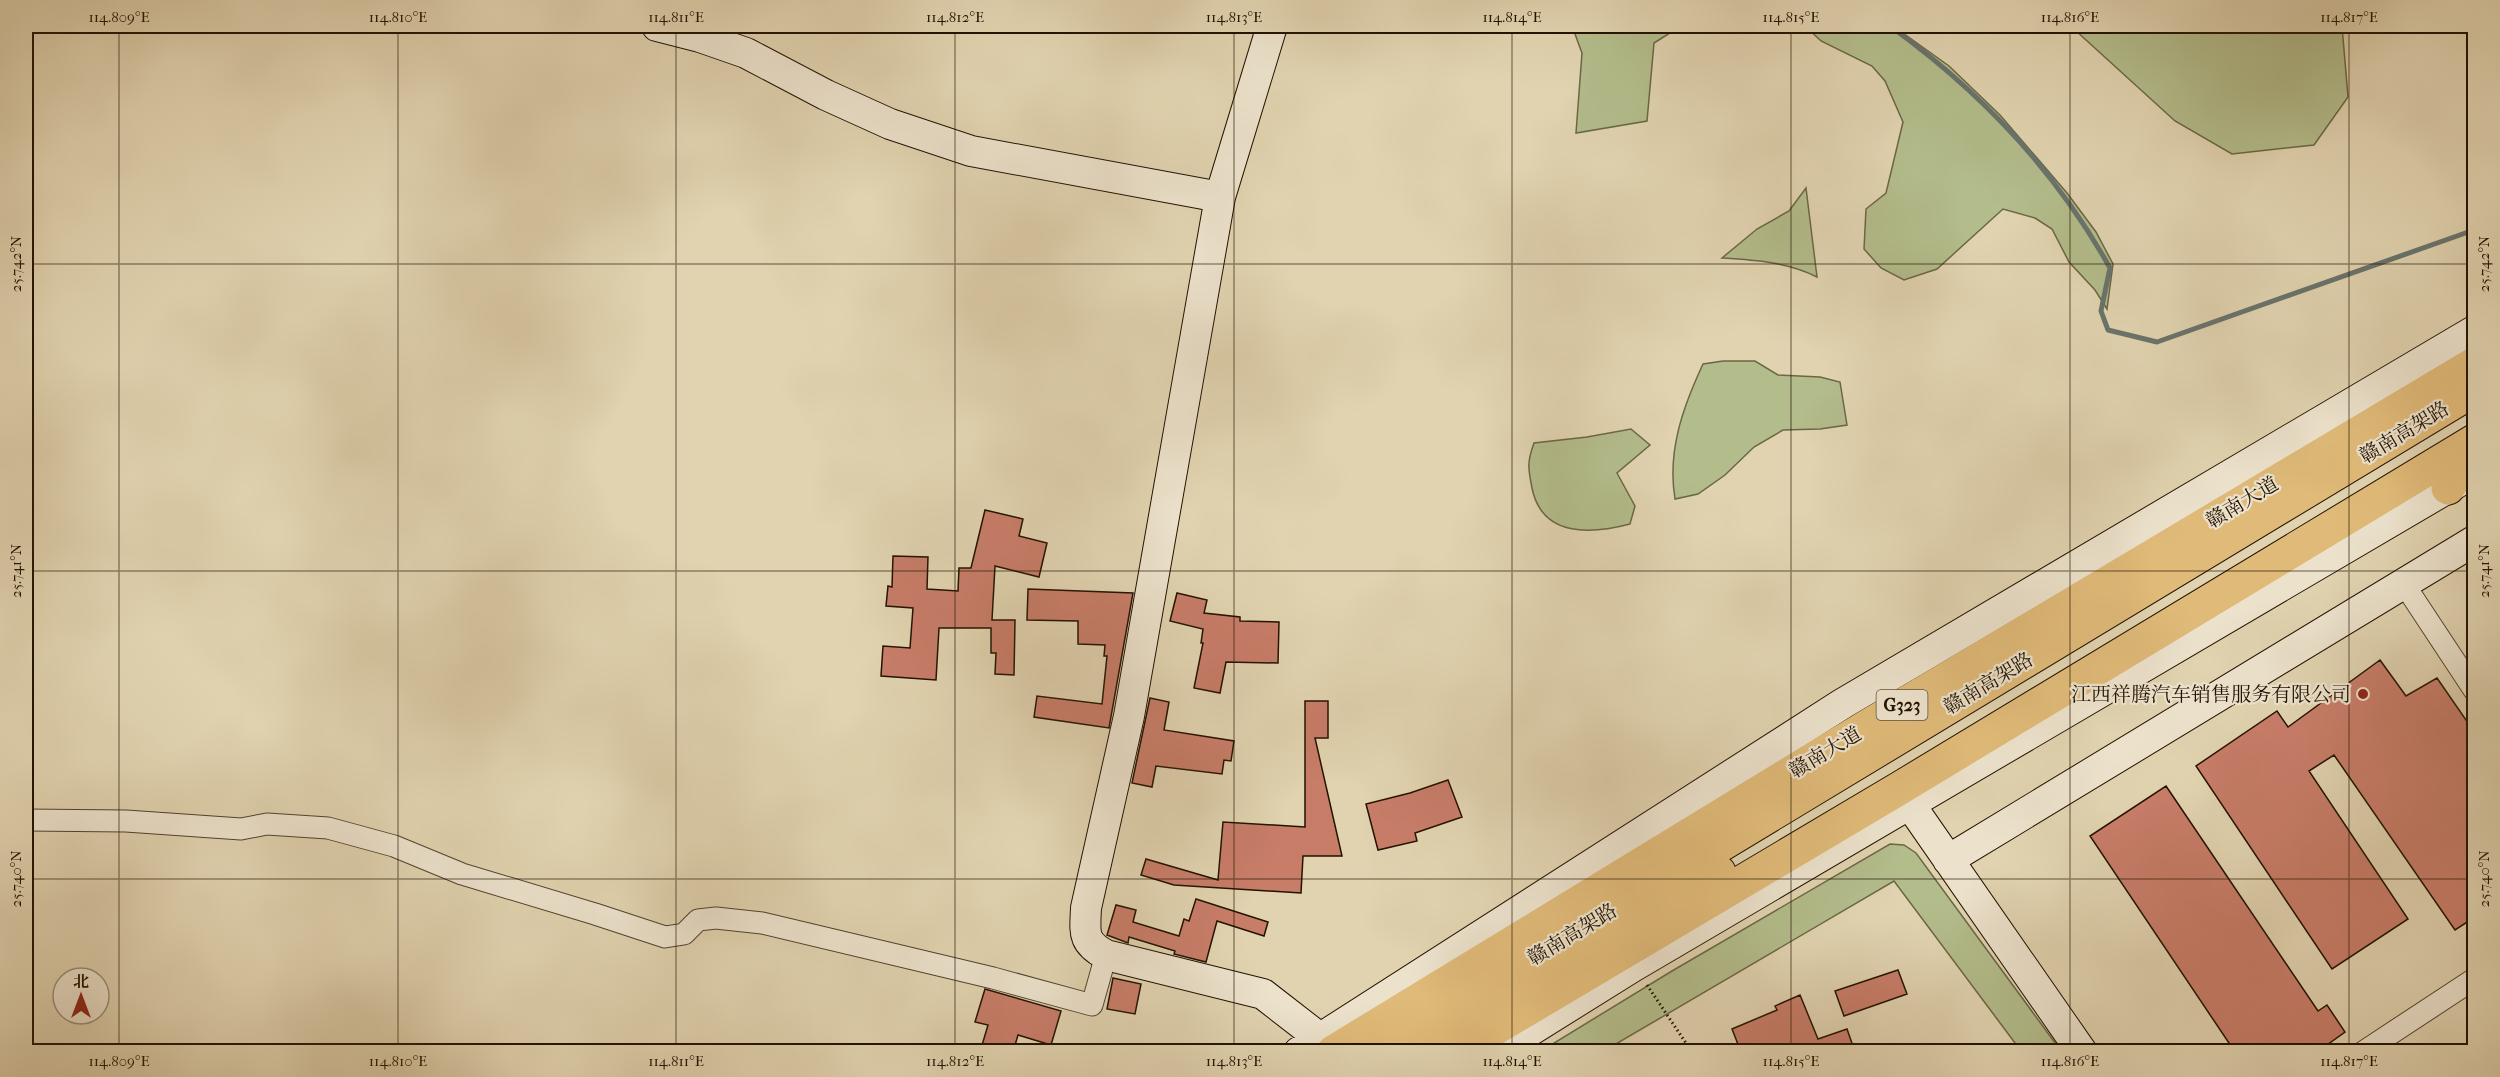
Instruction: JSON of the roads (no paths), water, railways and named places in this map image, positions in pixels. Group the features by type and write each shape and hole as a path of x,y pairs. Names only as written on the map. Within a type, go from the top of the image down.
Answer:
{"main road":[{"name":"赣南大道","path":"1318,1047 1864,728 2475,364"},
{"name":"赣南高架路","path":"1378,1052 2475,390"},
{"name":"赣南高架路","path":"1427,1052 2475,414"},
{"path":"1458,1052 1911,782 2475,441"},
{"path":"2461,480 2475,450"}],"street":[{"path":"657,26 700,37 746,53 826,95 890,124 971,151 1220,197"},
{"path":"1272,26 1220,197 1131,705 1086,908 1085,935 1091,947 1106,955 1263,994 1318,1047 1842,704 2475,331"},
{"path":"1496,1052 1634,966 1911,806 2461,480"},
{"path":"1948,860 2475,541"},
{"path":"2404,584 2475,690"},
{"path":"1911,806 2082,1052"},
{"path":"26,820 126,821 241,829 267,824 328,828 394,846 462,874 665,937 684,934 698,920 716,918 762,923 993,978 1092,1005 1106,955"},
{"path":"2363,1052 2475,979"}],"waterway":[{"path":"1890,26 1923,51 1985,106 2014,135 2066,198 2110,268 2101,311 2108,330 2157,342 2474,230"}],"place":[{"name":"江西祥腾汽车销售服务有限公司","path":"2363,694"}]}
